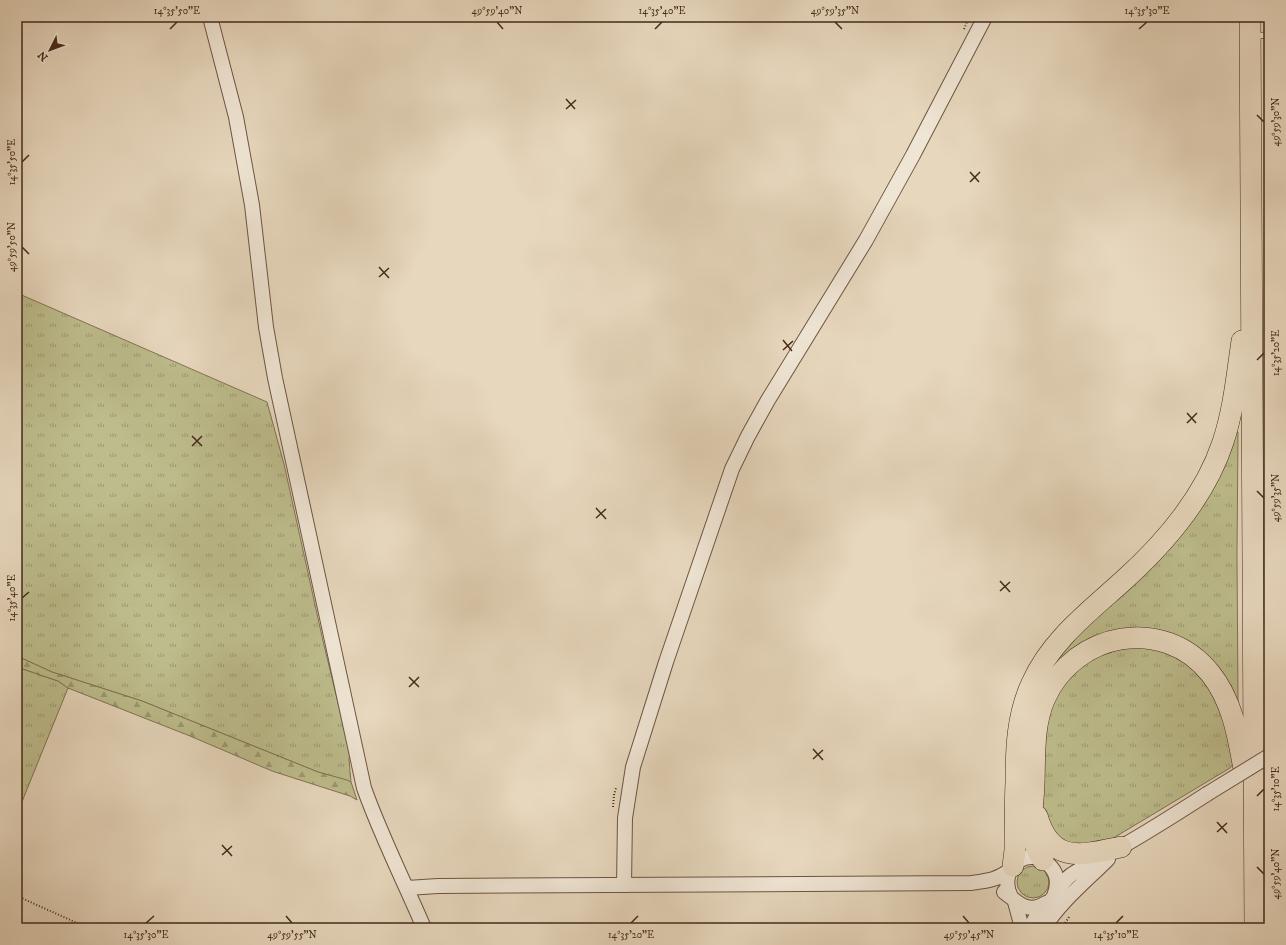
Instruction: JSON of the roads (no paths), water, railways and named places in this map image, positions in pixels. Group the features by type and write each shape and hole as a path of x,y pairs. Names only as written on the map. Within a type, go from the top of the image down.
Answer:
{"highway":[{"path":"1255,928 1251,269 1257,29"},
{"path":"1011,868 1015,850 1017,744 1023,705 1044,660 1063,637 1095,605 1142,564 1164,542 1192,504 1210,474 1223,443 1230,415 1251,269"},
{"path":"1046,862 1035,846 1031,832 1035,746 1039,714 1045,698 1065,668 1075,659 1096,646 1123,638 1150,638 1182,648 1193,656 1210,673 1229,707 1237,730 1254,820"},
{"path":"1033,795 1042,832 1056,848 1065,852 1081,854 1121,847"}],"street":[{"path":"210,17 236,117 252,205 266,327 275,378 364,788 376,821 424,928"},
{"path":"624,886 625,818 633,768 666,662 732,469 768,400 866,240 913,155 985,17"},
{"path":"1031,928 1037,914 1071,875 1121,847 1269,756"},
{"path":"1044,928 1068,900 1121,847"},
{"path":"407,888 445,886 624,886 971,882 992,880 1001,877 1021,860 1026,858 1036,858 1064,867 1092,862"},
{"path":"971,882 992,886 1004,892 1023,906 1031,908 1041,906 1051,898 1056,889 1057,879 1054,870 1046,862"},
{"path":"1011,868 1006,881 1008,892 1013,899 1022,928"}]}
